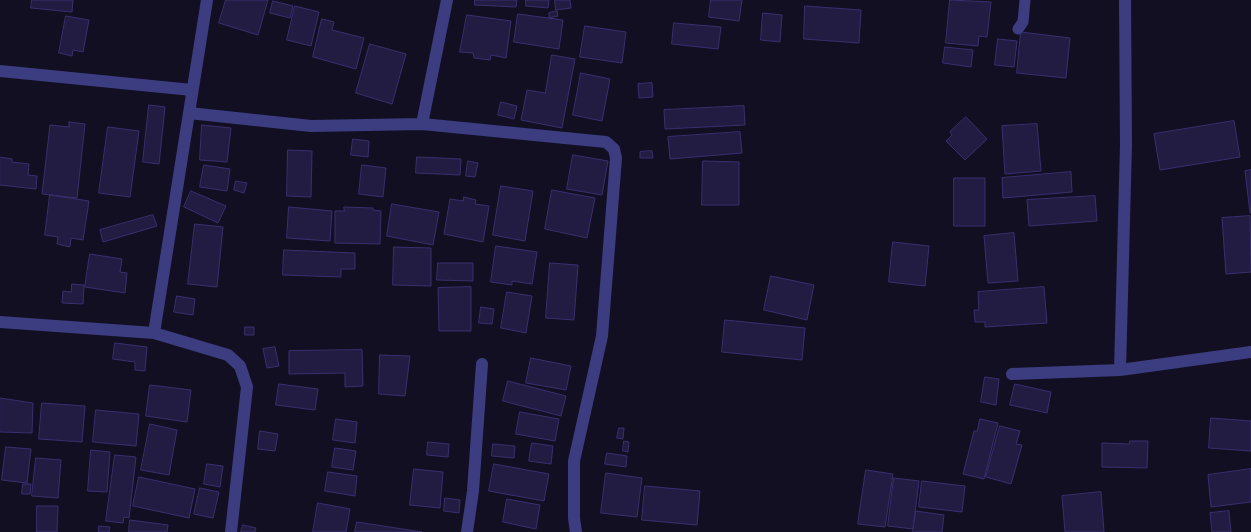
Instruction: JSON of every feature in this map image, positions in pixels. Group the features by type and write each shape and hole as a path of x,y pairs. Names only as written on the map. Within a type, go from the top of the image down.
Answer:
{"street":[{"path":"154,333 207,0"},
{"path":"422,124 446,0"},
{"path":"1120,370 1126,145 1125,0"},
{"path":"0,71 192,90"},
{"path":"189,113 310,126 422,124 606,142 614,149 616,158 602,336 574,461 574,518 576,532"},
{"path":"0,322 154,333 228,355 240,366 247,387 231,532"},
{"path":"1012,374 1120,370 1251,352"},
{"path":"467,532 473,491 482,364"}],"lane":[{"path":"1018,29 1023,22 1025,0"}],"building":[{"path":"32,0 73,0 72,12 31,8"},
{"path":"226,0 268,0 258,35 219,23"},
{"path":"475,0 517,0 516,7 475,5"},
{"path":"526,0 549,0 548,8 526,6"},
{"path":"555,0 570,0 571,8 556,10"},
{"path":"711,0 742,0 739,21 709,17"},
{"path":"950,0 991,2 987,37 979,36 978,46 946,43"},
{"path":"273,1 293,6 290,18 270,13"},
{"path":"295,6 319,12 311,46 287,40"},
{"path":"805,6 861,10 859,43 804,39"},
{"path":"557,11 558,16 549,18 549,13"},
{"path":"763,13 782,15 780,42 761,40"},
{"path":"518,14 563,20 559,49 514,42"},
{"path":"467,15 511,21 506,58 491,55 490,60 474,58 473,53 460,52"},
{"path":"66,16 89,20 83,52 73,50 72,56 59,53"},
{"path":"322,19 334,22 332,30 364,38 356,69 313,57"},
{"path":"674,23 721,27 718,49 672,44"},
{"path":"585,26 626,32 622,63 580,57"},
{"path":"1021,32 1070,38 1066,78 1017,73"},
{"path":"998,39 1017,41 1014,67 995,65"},
{"path":"370,44 406,54 392,104 356,93"},
{"path":"945,47 973,50 971,67 943,63"},
{"path":"552,55 575,59 562,128 521,120 527,90 545,93"},
{"path":"581,73 610,79 602,121 573,115"},
{"path":"652,83 653,97 639,98 638,84"},
{"path":"501,102 517,106 514,119 498,115"},
{"path":"149,105 165,107 159,164 143,162"},
{"path":"744,106 745,125 665,129 664,110"},
{"path":"966,117 987,139 965,160 946,141 952,135 950,132"},
{"path":"1234,121 1240,157 1160,170 1154,134"},
{"path":"69,122 85,124 77,198 42,194 50,125 69,127"},
{"path":"1037,124 1041,171 1005,174 1002,126"},
{"path":"202,125 231,128 227,162 200,160"},
{"path":"108,127 139,131 130,197 99,193"},
{"path":"740,132 742,153 670,159 668,137"},
{"path":"353,139 369,141 368,157 351,155"},
{"path":"288,150 312,151 311,197 287,196"},
{"path":"652,151 653,158 640,158 640,152"},
{"path":"573,155 608,161 602,195 567,189"},
{"path":"0,157 12,159 12,162 29,164 28,175 37,176 36,189 0,185"},
{"path":"417,157 461,159 460,175 416,173"},
{"path":"468,161 478,163 475,177 466,176"},
{"path":"703,161 739,162 739,205 702,205"},
{"path":"204,165 230,169 227,191 200,187"},
{"path":"362,165 386,168 383,197 359,194"},
{"path":"1251,170 1251,213 1250,213 1245,171"},
{"path":"1071,172 1072,192 1003,198 1002,178"},
{"path":"954,178 985,178 985,226 954,226"},
{"path":"236,181 247,183 244,193 234,190"},
{"path":"501,186 533,191 525,241 493,235"},
{"path":"552,190 595,198 587,238 545,229"},
{"path":"191,191 226,206 218,223 184,207"},
{"path":"50,195 89,201 83,240 71,238 70,247 57,244 58,237 45,235"},
{"path":"1095,196 1097,221 1029,226 1027,200"},
{"path":"464,197 476,200 475,204 489,206 483,242 444,234 450,199 463,201"},
{"path":"392,204 439,212 433,245 387,236"},
{"path":"289,207 332,211 330,241 287,238"},
{"path":"344,207 373,208 373,210 381,211 380,244 335,243 335,211 344,211"},
{"path":"153,215 157,226 103,242 100,230"},
{"path":"1250,216 1251,272 1226,274 1222,218"},
{"path":"195,224 223,227 217,287 188,284"},
{"path":"1014,233 1018,281 988,283 984,236"},
{"path":"893,242 929,246 925,286 889,282"},
{"path":"496,246 537,252 532,284 512,281 512,285 491,282"},
{"path":"394,247 431,248 431,286 393,285"},
{"path":"284,250 355,253 355,269 341,269 341,277 283,275"},
{"path":"90,254 122,259 120,272 127,273 125,293 85,287"},
{"path":"438,263 473,263 473,281 437,280"},
{"path":"550,263 578,265 574,320 546,318"},
{"path":"771,276 814,285 807,320 764,310"},
{"path":"72,284 84,285 83,304 62,303 63,291 71,292"},
{"path":"471,287 471,331 439,331 438,288"},
{"path":"1044,287 1047,323 985,327 985,322 975,322 974,310 979,310 978,292"},
{"path":"507,292 532,296 526,333 501,328"},
{"path":"177,296 195,299 193,315 174,312"},
{"path":"481,307 494,309 492,324 479,323"},
{"path":"725,320 805,328 802,360 722,352"},
{"path":"245,327 254,327 254,335 245,335"},
{"path":"115,343 147,347 145,371 135,370 135,362 113,359"},
{"path":"275,347 279,366 267,368 263,349"},
{"path":"362,350 363,386 345,387 345,373 289,374 289,351"},
{"path":"380,355 410,356 405,396 379,394"},
{"path":"531,358 571,366 566,390 526,383"},
{"path":"985,377 999,379 996,405 981,402"},
{"path":"508,381 566,396 561,416 503,401"},
{"path":"279,384 318,389 315,410 276,405"},
{"path":"1015,384 1051,392 1047,413 1010,405"},
{"path":"150,385 191,390 187,422 146,416"},
{"path":"0,398 33,403 32,433 0,432"},
{"path":"42,403 85,406 82,442 39,439"},
{"path":"96,410 139,414 136,446 93,442"},
{"path":"520,412 559,419 555,441 516,434"},
{"path":"1211,418 1251,421 1251,451 1209,448"},
{"path":"336,419 357,422 355,443 333,440"},
{"path":"980,419 998,423 984,479 963,474 974,431 977,431"},
{"path":"150,424 177,430 169,475 141,470"},
{"path":"1000,426 1020,431 1016,444 1022,445 1011,484 986,477"},
{"path":"619,428 624,428 623,439 617,438"},
{"path":"260,431 278,434 275,451 258,449"},
{"path":"624,441 629,442 628,452 623,451"},
{"path":"1130,441 1148,441 1147,468 1102,467 1102,443 1129,444"},
{"path":"428,442 449,444 448,457 427,455"},
{"path":"532,443 553,446 551,464 529,461"},
{"path":"493,444 515,446 514,458 492,456"},
{"path":"6,447 31,449 27,483 2,480"},
{"path":"335,448 356,451 353,470 332,467"},
{"path":"91,450 110,452 107,492 88,491"},
{"path":"607,453 627,456 626,467 605,464"},
{"path":"115,455 136,457 129,518 124,517 123,523 106,521"},
{"path":"36,458 61,460 58,498 32,496"},
{"path":"207,464 223,466 220,487 204,484"},
{"path":"494,464 549,474 544,501 489,491"},
{"path":"414,469 443,472 440,508 410,505"},
{"path":"1251,469 1251,502 1211,507 1208,475"},
{"path":"866,470 893,474 885,527 858,524"},
{"path":"328,472 357,476 355,496 325,491"},
{"path":"606,473 642,478 637,517 601,513"},
{"path":"139,477 195,489 189,518 133,506"},
{"path":"894,478 919,481 913,529 888,526"},
{"path":"922,481 965,486 962,512 919,507"},
{"path":"23,484 31,484 30,494 22,494"},
{"path":"645,486 700,491 697,525 642,520"},
{"path":"200,488 219,492 213,518 194,514"},
{"path":"1101,492 1104,532 1065,532 1062,496"},
{"path":"445,498 460,500 459,513 444,511"},
{"path":"507,499 540,505 536,529 503,522"},
{"path":"318,503 350,509 346,532 313,532"},
{"path":"37,506 58,506 57,532 37,532"},
{"path":"916,511 944,515 942,532 913,532"},
{"path":"1229,511 1231,532 1212,532 1210,513"},
{"path":"130,520 168,525 167,532 129,532"},
{"path":"357,522 422,532 355,532"},
{"path":"243,525 256,528 255,532 241,532"},
{"path":"99,526 110,527 109,532 99,532"}]}
